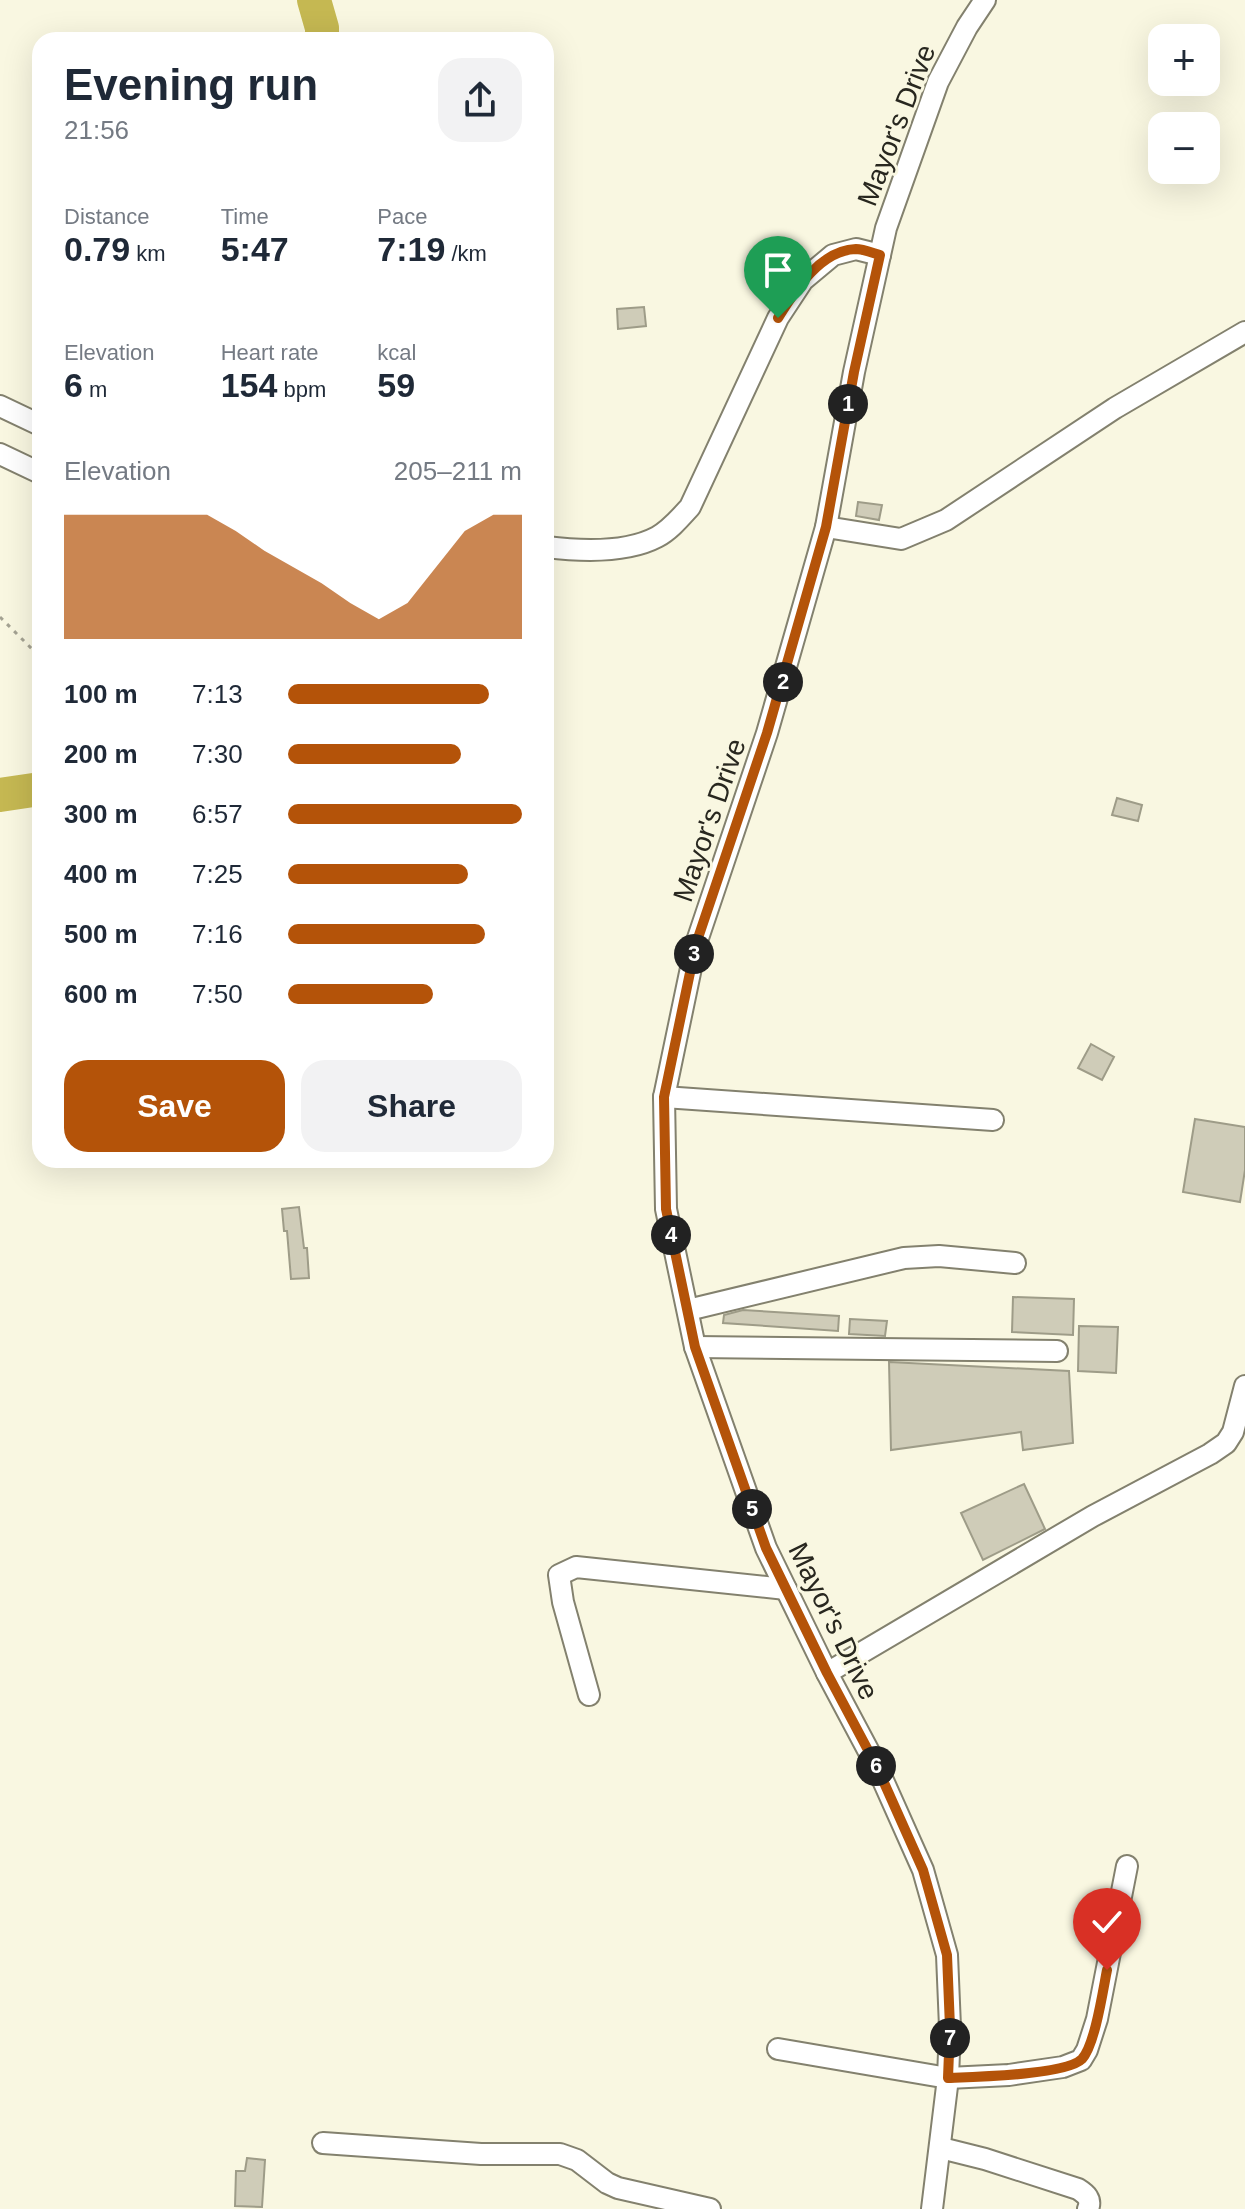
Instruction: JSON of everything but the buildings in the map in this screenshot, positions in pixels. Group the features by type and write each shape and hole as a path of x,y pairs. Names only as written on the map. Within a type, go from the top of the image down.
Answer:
{"street":[{"name":"Mayor's Drive","path":"932,2209 948,2078 950,2027 947,1955 923,1870 877,1767 766,1548 695,1347 666,1209 664,1097 696,944 767,733 826,527 854,372 886,228 938,82 985,0"},
{"path":"554,548 576,551 638,544 659,536 678,521 690,507 778,318 803,280 833,255 856,249 880,255"},
{"path":"826,527 901,539 946,520 1115,408 1245,332"},
{"path":"0,406 32,421"},
{"path":"0,454 32,469"},
{"path":"664,1097 993,1120"},
{"path":"688,1310 904,1258 939,1256 1015,1263"},
{"path":"695,1347 1057,1351"},
{"path":"827,1673 1093,1516 1210,1454 1226,1443 1233,1432 1245,1386"},
{"path":"589,1695 563,1602 559,1575 576,1567 786,1589"},
{"path":"778,2049 948,2078 1009,2075 1063,2067 1081,2060 1097,2019 1127,1866"},
{"path":"323,2143 481,2154 560,2154 577,2160 618,2188 710,2209"},
{"path":"941,2148 1078,2189 1086,2194 1088,2209"}],"path":[{"path":"0,617 32,649"}],"waterway":[{"path":"314,0 322,32"},
{"path":"0,795 32,790"}],"route":[{"path":"778,318 803,280 833,255 856,249 880,255 854,372 826,527 784,679 696,944 664,1097 666,1209 695,1347 766,1548 877,1767 923,1870 947,1955 950,2027 948,2078 1009,2075 1063,2067 1081,2060 1097,2019 1107,1970"}]}
